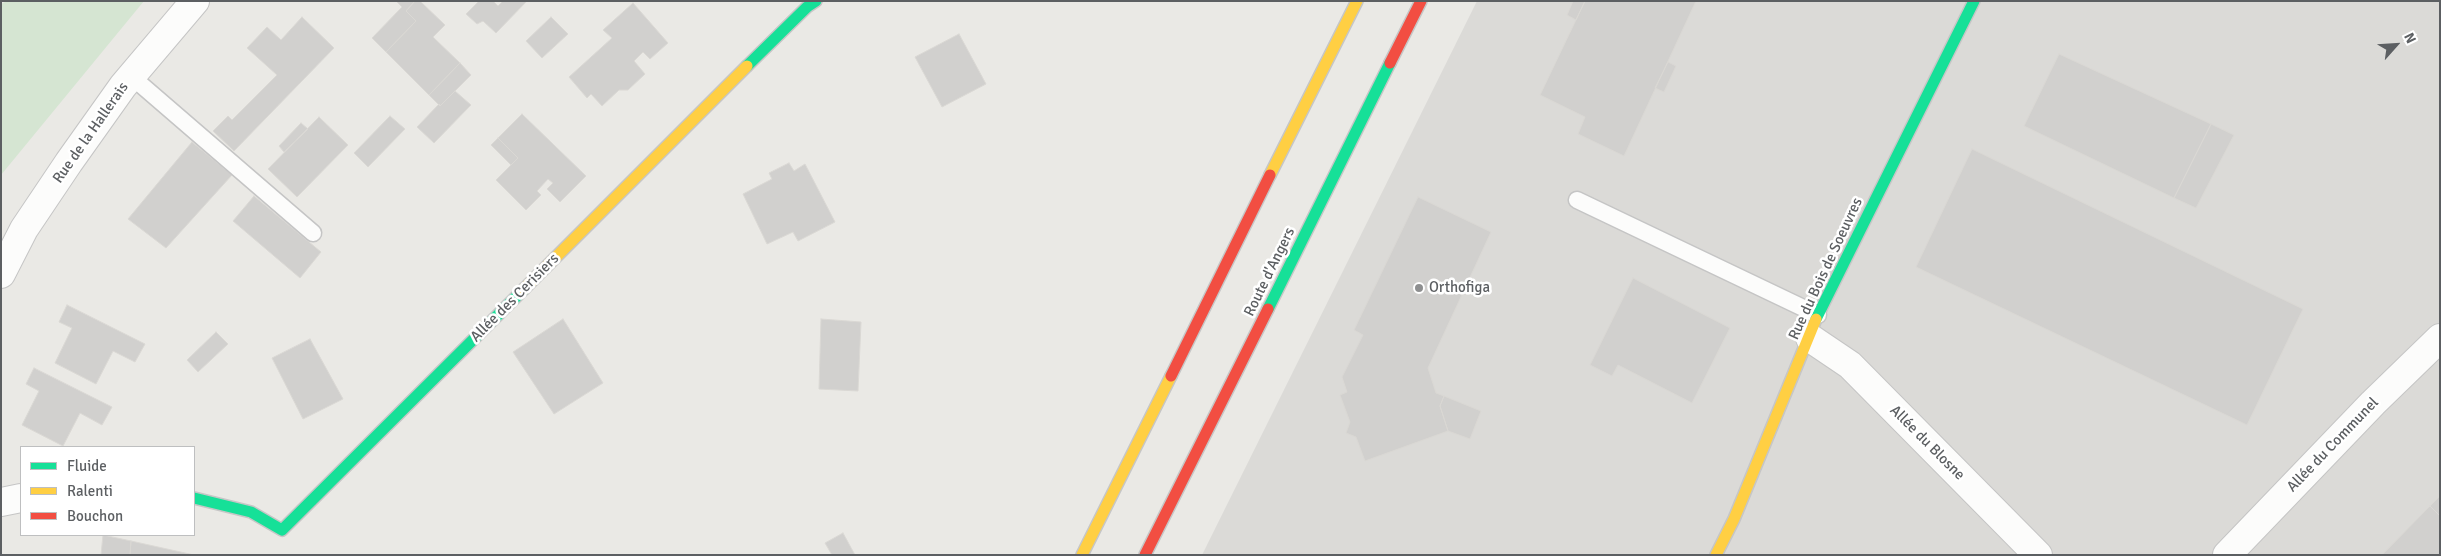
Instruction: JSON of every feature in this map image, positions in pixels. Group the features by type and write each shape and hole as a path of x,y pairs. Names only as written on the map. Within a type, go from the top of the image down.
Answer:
{"main road":[{"name":"Allée des Cerisiers","path":"195,498 251,512 282,530 793,21 816,1"},
{"path":"1082,555 1357,1"},
{"name":"Route d'Angers","path":"1145,555 1421,1"},
{"name":"Rue du Bois de Soeuvres","path":"1716,555 1734,519 1814,326 1974,1"}],"street":[{"name":"Rue de la Hallerais","path":"1,274 24,229 131,76 194,1"},
{"name":"Allée du Blosne","path":"1814,326 1850,365 2038,555"},
{"name":"Allée du Communel","path":"2227,555 2373,403 2440,338"},
{"path":"1,502 20,498"}],"lane":[{"path":"131,76 313,233"},
{"path":"1577,200 1814,326"}],"shaded area":[{"path":"1477,1 2440,1 2440,555 1202,555"}],"green space":[{"path":"7,1 144,1 1,175 1,4"}],"building":[{"path":"396,1 415,1 406,11 416,21 386,52 372,38 402,7"},
{"path":"415,1 420,1 445,25 433,37 460,63 429,95 386,52 416,21 406,11"},
{"path":"479,1 493,1 498,6 503,1 527,1 496,33 483,21 477,24 466,14"},
{"path":"1573,1 1585,1 1576,20 1567,15"},
{"path":"1585,1 1696,1 1624,156 1578,134 1585,117 1540,95"},
{"path":"633,3 668,43 650,59 643,52 634,61 645,74 628,90 619,90 602,106 591,94 587,98 569,77 612,38 603,30"},
{"path":"302,17 334,48 234,151 213,131 228,116 232,120 277,75 247,48 267,27 281,40"},
{"path":"551,17 568,34 542,58 526,41"},
{"path":"959,34 986,84 942,107 915,57"},
{"path":"2059,54 2211,124 2174,198 2024,126"},
{"path":"1668,62 1676,66 1664,92 1655,88"},
{"path":"460,63 471,75 440,106 429,95"},
{"path":"455,91 471,105 434,143 417,127 439,104 440,106"},
{"path":"522,114 586,176 560,202 547,189 553,183 548,179 537,191 541,195 526,210 496,180 518,158 498,138"},
{"path":"390,116 405,129 368,167 354,153"},
{"path":"319,117 348,145 297,197 268,169"},
{"path":"301,123 308,129 284,152 279,146"},
{"path":"2211,124 2234,135 2196,208 2174,198"},
{"path":"498,138 518,158 511,165 491,145"},
{"path":"192,142 232,175 166,248 128,219"},
{"path":"1972,149 2303,309 2247,425 1916,267"},
{"path":"789,163 794,171 805,164 835,222 798,241 793,232 767,244 743,194 772,179 769,173"},
{"path":"254,196 321,252 300,278 233,221"},
{"path":"1418,197 1491,232 1428,368 1436,393 1444,396 1440,406 1448,431 1365,461 1356,437 1346,433 1350,422 1340,395 1347,392 1342,377 1363,335 1354,330"},
{"path":"1633,278 1730,328 1692,403 1618,365 1612,376 1590,365"},
{"path":"67,305 145,344 135,362 113,351 96,384 55,363 72,328 59,322"},
{"path":"563,319 603,383 554,414 513,352"},
{"path":"821,319 861,322 858,391 819,389"},
{"path":"216,332 228,344 198,372 187,360"},
{"path":"310,339 343,399 303,419 272,358"},
{"path":"34,368 112,407 102,425 80,413 63,446 22,425 39,391 26,384"},
{"path":"1444,396 1481,411 1470,439 1448,431 1440,406"},
{"path":"2440,496 2440,516 2430,506"},
{"path":"2430,506 2440,516 2440,555 2382,555"},
{"path":"843,533 855,555 832,555 825,543"},
{"path":"103,536 131,541 130,555 101,555"},
{"path":"131,541 194,555 130,555"}],"traffic: fast":[{"path":"747,66 807,7 816,1"},
{"path":"1816,319 1974,1"},
{"path":"1268,309 1390,63"},
{"path":"195,498 251,512 282,530 524,289"}],"traffic: slow":[{"path":"1270,175 1357,1"},
{"path":"524,289 747,66"},
{"path":"1716,555 1734,519 1816,319"},
{"path":"1082,555 1171,376"}],"traffic: jam":[{"path":"1390,63 1421,1"},
{"path":"1171,376 1270,175"},
{"path":"1145,555 1268,309"}],"place":[{"name":"Orthofiga","path":"1419,288"}]}
